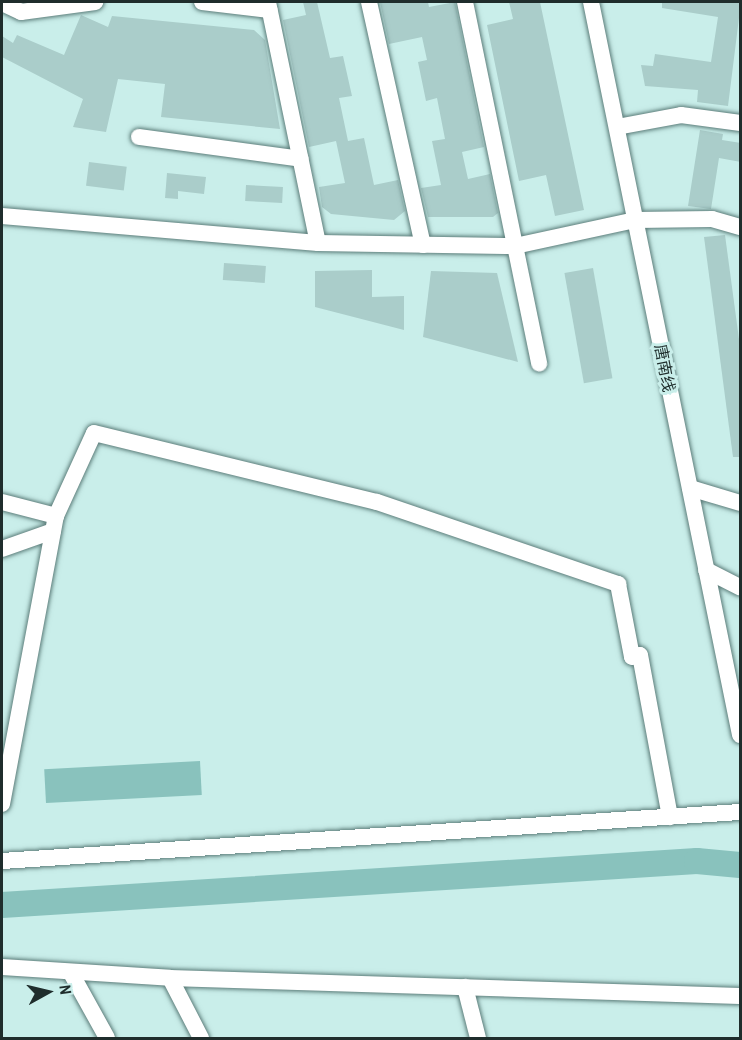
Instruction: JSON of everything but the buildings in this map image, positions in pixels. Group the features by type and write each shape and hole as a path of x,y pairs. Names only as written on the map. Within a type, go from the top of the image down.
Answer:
{"street":[{"path":"2,3 21,12 95,2"},
{"path":"202,2 269,6 318,243"},
{"path":"369,2 423,245"},
{"path":"465,2 540,363"},
{"name":"唐南线","path":"591,2 741,735"},
{"path":"617,127 681,115 741,123"},
{"path":"139,137 301,159"},
{"path":"2,216 318,243 423,245 515,246 636,220 712,219 741,227"},
{"path":"2,804 55,523 94,433 377,502 618,584 632,657 640,655 670,817"},
{"path":"690,488 741,503"},
{"path":"2,502 55,523"},
{"path":"2,549 55,523"},
{"path":"706,570 741,587"},
{"path":"2,861 741,812"},
{"path":"2,967 170,978 741,996"},
{"path":"70,973 107,1038"},
{"path":"170,978 201,1038"},
{"path":"465,987 478,1038"}],"water":[{"path":"200,761 202,795 46,803 44,769"}],"waterway":[{"path":"2,905 697,861 740,865"}]}
